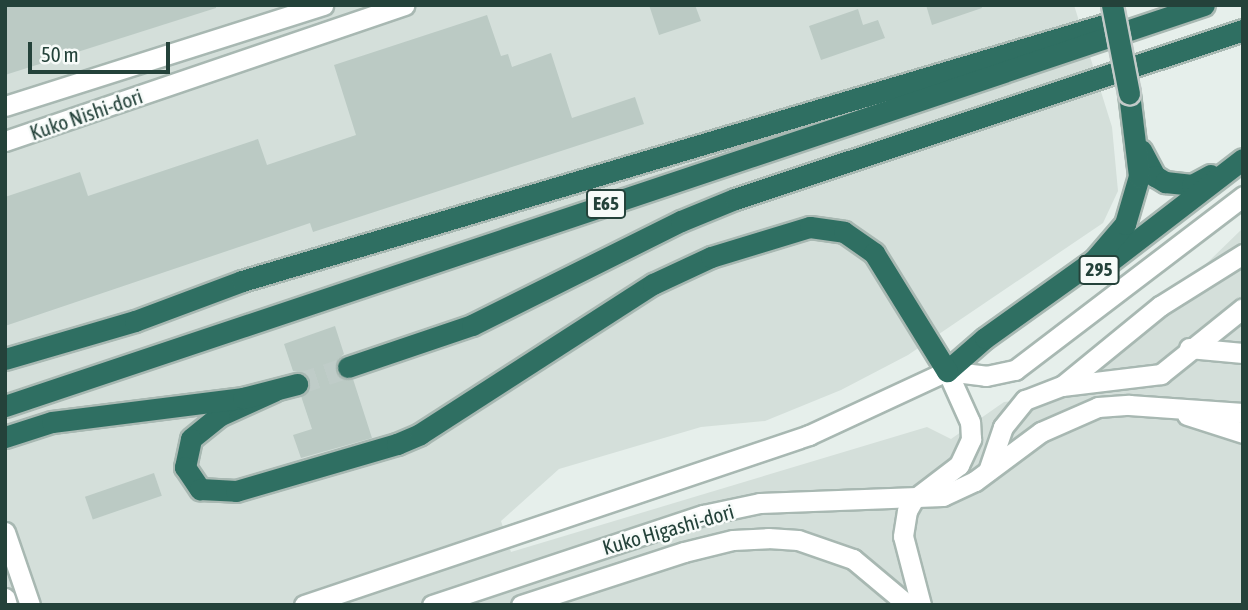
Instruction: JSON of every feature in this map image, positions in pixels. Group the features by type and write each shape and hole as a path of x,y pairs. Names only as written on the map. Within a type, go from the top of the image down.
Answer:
{"highway":[{"name":"295","path":"947,371 1111,244 1134,202 1138,144 1112,5"},
{"path":"5,359 135,321 242,281 991,56 1187,5"},
{"name":"E65","path":"7,405 1203,5"},
{"name":"E65","path":"348,367 472,325 681,221 735,199 1243,30"},
{"name":"295","path":"1138,144 1155,176 1178,185 1192,185 1243,158"},
{"name":"295","path":"947,371 1069,291 1243,158"},
{"path":"297,384 274,391 219,416 191,439 185,453 185,467 200,489 236,491 397,444 420,434 653,284 711,257 810,228 844,232 874,253 947,371"},
{"path":"11,435 52,422 274,391"}],"street":[{"name":"Kuko Nishi-dori","path":"5,106 299,9 323,5"},
{"name":"Kuko Nishi-dori","path":"5,141 405,5"},
{"path":"299,9 307,37"},
{"path":"304,605 809,435 947,371 1000,375 1028,362 1243,197"},
{"path":"1062,386 1160,306 1243,254"},
{"path":"987,472 1014,410 1041,392 1062,386 1161,374 1189,348 1243,308"},
{"path":"1189,348 1243,353"},
{"path":"921,605 902,536 913,500 959,466 971,439 971,422 947,371"},
{"name":"Kuko Higashi-dori","path":"432,605 703,515 760,503 913,500 943,496 987,472 1041,432 1098,407 1169,409"},
{"path":"1169,409 1243,413"},
{"path":"1169,409 1243,433"},
{"path":"5,532 30,605"},
{"name":"Kuko Higashi-dori","path":"521,605 684,552 733,540 768,538 797,540 853,559 878,575 908,605"},
{"path":"5,598 7,605"}],"shaded area":[{"path":"5,5 1074,5 1112,127 1118,191 1103,223 908,355 841,390 765,421 701,427 559,469 501,521 511,552 927,427 951,439 1004,402 1030,399 1087,380 1243,228 1243,605 5,605"}],"building":[{"path":"5,5 216,5 216,8 5,75"},
{"path":"649,5 695,5 701,21 659,35"},
{"path":"926,5 981,5 982,8 932,25"},
{"path":"858,9 863,25 878,20 885,38 821,60 809,26"},
{"path":"487,15 501,56 508,54 512,67 551,53 572,118 635,97 644,124 313,232 310,223 5,326 5,197 80,172 88,196 258,139 267,165 356,135 334,65"},
{"path":"335,326 344,354 338,359 335,371 340,377 353,379 372,438 301,458 293,435 312,429 301,396 310,381 306,374 293,371 284,344"},
{"path":"154,473 162,496 93,519 85,497"}],"tunnel":[{"path":"297,384 348,367"}]}
